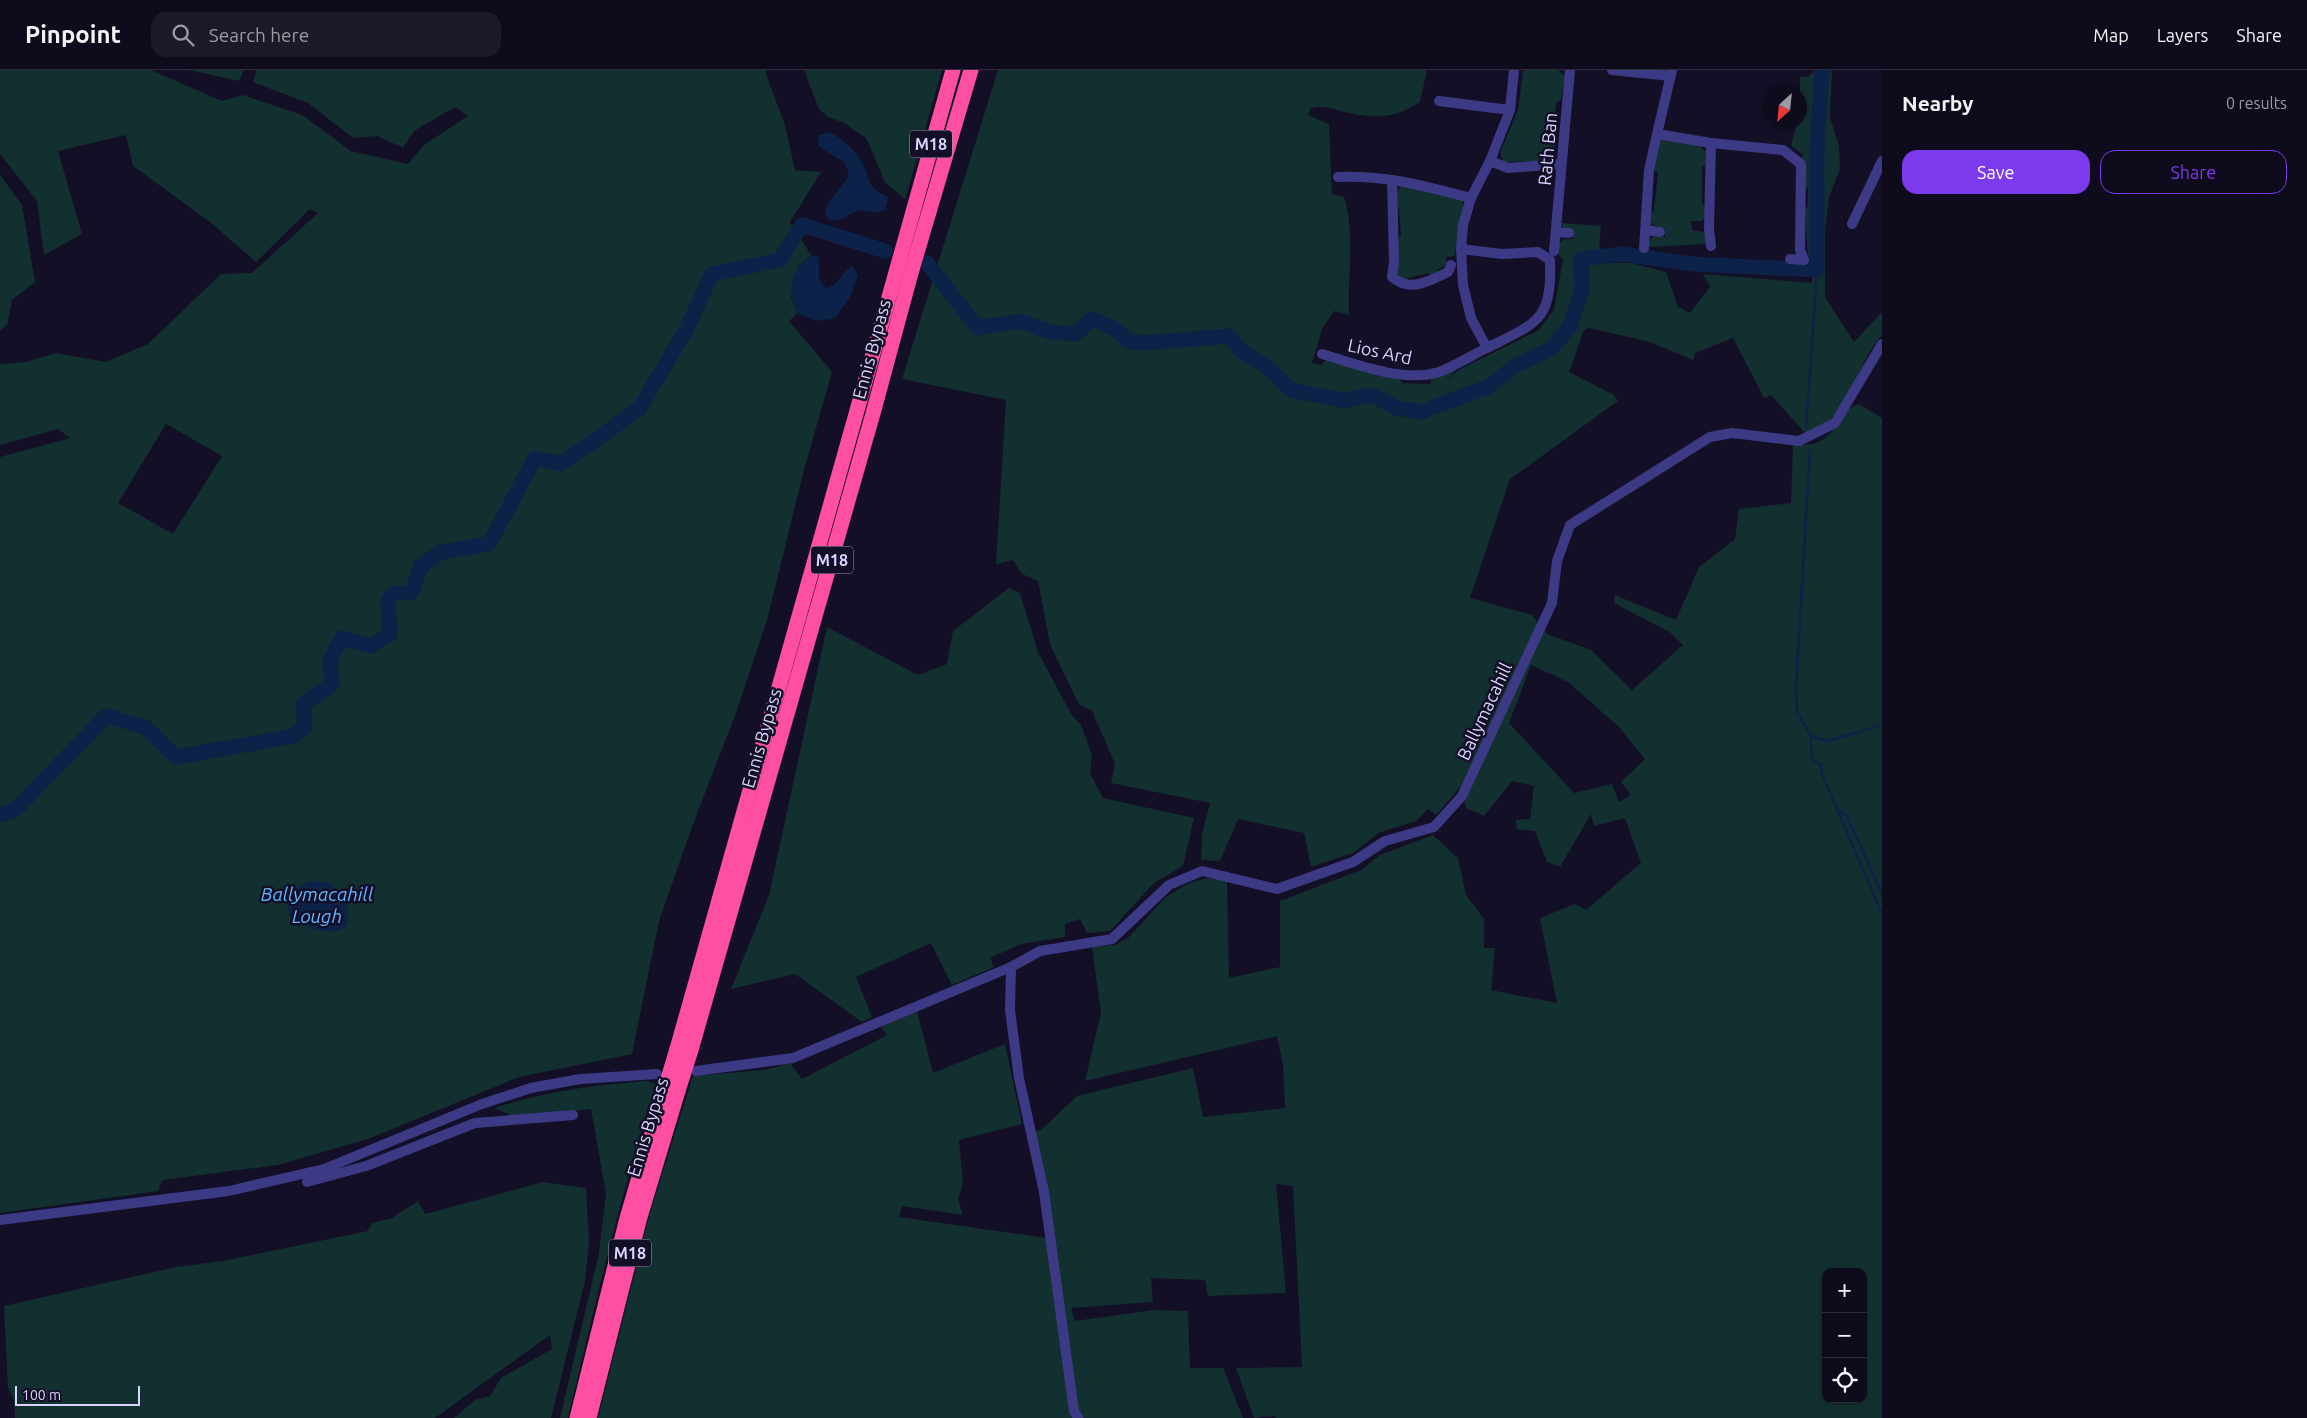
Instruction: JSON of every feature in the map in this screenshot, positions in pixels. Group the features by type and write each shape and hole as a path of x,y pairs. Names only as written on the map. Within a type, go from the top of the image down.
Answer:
{"highway":[{"path":"943,102 948,70"},
{"name":"Ennis Bypass","path":"684,1049 953,70"},
{"name":"Ennis Bypass","path":"577,1418 627,1218 684,1049 874,410 911,273 971,70"},
{"name":"Ennis Bypass","path":"589,1418 671,1091"}],"street":[{"path":"1487,348 1471,318 1463,286 1461,249 1463,225 1471,198 1490,162 1510,110 1514,70"},
{"name":"Rath Ban","path":"1554,251 1570,70"},
{"path":"1612,70 1671,73 1649,170 1644,248"},
{"path":"1440,101 1510,110"},
{"path":"1657,134 1712,143 1783,150 1800,164 1800,250 1804,260 1790,259"},
{"path":"1711,246 1705,229 1712,143"},
{"path":"1852,224 1882,161"},
{"path":"1490,162 1508,168 1561,164"},
{"path":"1338,177 1368,176 1471,198"},
{"path":"1392,180 1394,263 1392,277 1401,285 1415,285 1448,272 1451,264"},
{"path":"1646,230 1660,232"},
{"path":"1556,232 1569,233"},
{"name":"Lios Ard","path":"1322,354 1365,367 1417,375 1438,372 1531,325 1546,308 1551,288 1550,260 1538,252 1502,254 1461,249"},
{"name":"Ballymacahill","path":"696,1072 793,1058 1011,968 1040,951 1112,939 1169,885 1202,871 1277,889 1354,862 1385,841 1434,827 1462,796 1552,603 1557,561 1570,525 1710,436 1732,433 1799,441 1835,423 1882,344"},
{"path":"1011,968 1010,1010 1019,1078 1044,1192 1074,1411 1078,1418"},
{"path":"0,1220 229,1191 324,1169 482,1104 531,1088 580,1079 657,1074"},
{"path":"482,1104 488,1122"},
{"path":"307,1182 366,1166 475,1123 573,1115"},
{"path":"361,1154 366,1166"}],"green space":[{"path":"0,70 151,70 222,101 243,95 302,115 351,151 408,164 424,145 468,116 455,107 414,131 403,148 378,136 353,138 308,103 253,82 257,70 767,70 766,74 785,125 795,170 821,172 790,222 811,255 799,266 791,297 798,313 789,321 832,372 804,470 767,620 736,713 693,824 659,921 632,1054 519,1077 368,1139 278,1165 163,1180 158,1191 0,1213 0,457 70,438 58,429 0,445 0,364 26,362 56,353 106,362 148,344 221,274 252,273 318,213 310,209 256,262 210,222 133,166 126,135 58,151 82,234 44,255 37,201 0,154","holes":["166,424 222,456 173,534 118,503"]},
{"path":"189,70 244,70 239,81"},
{"path":"804,70 942,70 905,200 885,182 866,138 844,123 828,117 819,109"},
{"path":"998,70 1427,70 1420,102 1402,111 1386,116 1369,116 1321,107 1311,108 1308,115 1329,124 1332,194 1344,197 1350,226 1349,315 1334,311 1322,329 1312,363 1322,365 1324,361 1330,360 1399,377 1402,383 1430,384 1432,377 1457,369 1447,380 1460,369 1539,330 1554,309 1563,260 1559,255 1558,245 1564,239 1573,239 1572,230 1562,227 1562,223 1601,226 1599,252 1589,252 1589,263 1631,263 1666,272 1678,307 1690,313 1710,287 1703,274 1812,283 1818,138 1811,266 1783,264 1784,262 1808,262 1805,209 1808,206 1808,188 1804,186 1805,165 1801,157 1804,155 1791,146 1795,130 1807,130 1807,85 1800,85 1800,76 1808,77 1815,70 1832,70 1830,117 1839,147 1840,169 1829,197 1825,231 1825,297 1854,342 1882,312 1882,335 1869,352 1851,390 1829,422 1805,433 1771,395 1764,398 1733,338 1695,353 1693,360 1650,342 1589,328 1584,330 1569,372 1614,395 1618,401 1510,479 1470,598 1532,615 1547,634 1591,650 1632,690 1683,645 1671,633 1614,603 1615,595 1676,620 1699,567 1735,539 1739,509 1791,503 1793,444 1813,444 1821,441 1852,407 1859,404 1882,418 1882,1418 1276,1418 1275,1416 1254,1418 1236,1368 1302,1367 1293,1186 1276,1184 1286,1293 1208,1296 1205,1280 1151,1278 1153,1302 1071,1308 1075,1321 1153,1310 1188,1311 1190,1368 1223,1368 1243,1418 598,1418 650,1213 693,1076 765,1070 790,1063 802,1079 887,1035 881,1027 917,1011 933,1073 1005,1044 1022,1124 959,1140 963,1184 958,1199 963,1215 902,1206 899,1217 1054,1239 1035,1132 1042,1129 1077,1096 1193,1068 1203,1117 1285,1108 1283,1064 1277,1036 1085,1081 1101,1013 1092,947 1115,945 1128,938 1167,896 1189,883 1207,878 1227,881 1229,978 1280,967 1280,901 1361,870 1380,855 1433,835 1458,858 1466,895 1484,919 1484,948 1495,948 1491,990 1557,1003 1540,918 1575,904 1586,910 1641,863 1625,818 1594,826 1591,814 1560,867 1547,862 1535,831 1517,829 1516,820 1530,819 1534,786 1512,781 1484,816 1466,808 1461,786 1436,815 1428,809 1416,821 1378,833 1355,852 1311,867 1304,833 1238,819 1220,861 1201,860 1202,834 1210,803 1111,783 1115,764 1092,711 1079,705 1050,644 1038,581 1022,574 1013,560 996,564 1006,400 902,379","holes":["1531,665 1568,682 1619,727 1645,759 1621,782 1631,795 1619,802 1612,784 1574,793 1509,723"]},
{"path":"1525,70 1558,70 1565,76 1561,100 1556,103 1553,127 1557,129 1554,156 1546,161 1504,162 1501,157 1501,150 1518,110 1523,72"},
{"path":"1666,139 1699,145 1706,152 1705,165 1702,167 1702,204 1706,207 1706,216 1702,221 1691,221 1692,230 1704,232 1707,236 1706,244 1649,247 1648,242 1653,236 1665,237 1665,229 1651,224 1650,214 1654,210 1658,173 1654,170 1660,141"},
{"path":"0,175 22,205 35,282 12,300 7,325 0,331"},
{"path":"1403,186 1458,198 1463,202 1462,220 1455,256 1446,257 1446,264 1431,276 1428,273 1408,278 1407,281 1396,276 1397,240 1401,235 1399,209 1396,206 1395,197 1398,190"},
{"path":"1009,588 1020,593 1038,652 1071,714 1081,725 1092,755 1090,773 1103,798 1194,818 1183,866 1154,883 1110,931 1087,933 1080,919 1065,924 1065,937 1021,944 990,958 994,967 952,985 931,943 856,977 872,1017 862,1022 795,974 731,989 769,895 827,627 918,675 947,664 953,631"},
{"path":"646,1081 657,1084 631,1166 568,1418 560,1418 599,1253 606,1194 591,1109 529,1116 511,1115 494,1108 569,1090"},
{"path":"543,1182 586,1188 589,1241 585,1281 551,1418 454,1418 475,1400 490,1396 501,1378 552,1349 550,1335 435,1418 15,1418 14,1400 8,1387 4,1306 176,1267 223,1261 368,1231 372,1223 392,1218 418,1201 425,1214"}],"water":[{"path":"830,132 851,148 865,168 872,186 888,197 885,209 878,213 858,210 841,220 830,220 825,214 831,199 849,175 845,163 818,146 819,135"},
{"path":"811,255 819,257 819,279 826,289 836,283 845,271 853,266 858,276 849,299 835,318 817,321 798,313 794,304 791,289 794,275"},
{"name":"Ballymacahill Lough","path":"310,881 330,883 340,893 347,906 347,925 333,931 318,930 289,915 287,901 297,889"}],"waterway":[{"path":"927,263 978,328 1021,321 1050,332 1076,334 1091,319 1114,328 1128,341 1141,343 1230,336 1241,351 1265,365 1291,390 1346,401 1361,396 1374,396 1397,408 1421,412 1487,387 1517,365 1551,349 1570,326 1582,289 1581,259 1622,254 1693,264 1817,270 1817,152 1822,70"},
{"path":"0,815 15,810 106,716 145,727 176,757 294,736 305,727 303,704 332,684 330,660 342,638 371,646 390,634 388,600 393,594 412,592 421,566 441,552 489,544 535,458 561,464 639,409 687,328 712,274 780,260 802,225 885,251"},
{"path":"1806,428 1817,270"},
{"path":"1810,450 1796,687 1797,712 1811,736 1812,760 1821,765 1822,774 1882,914"},
{"path":"1811,736 1828,741 1882,725"},
{"path":"1840,810 1848,818 1882,894"}]}
